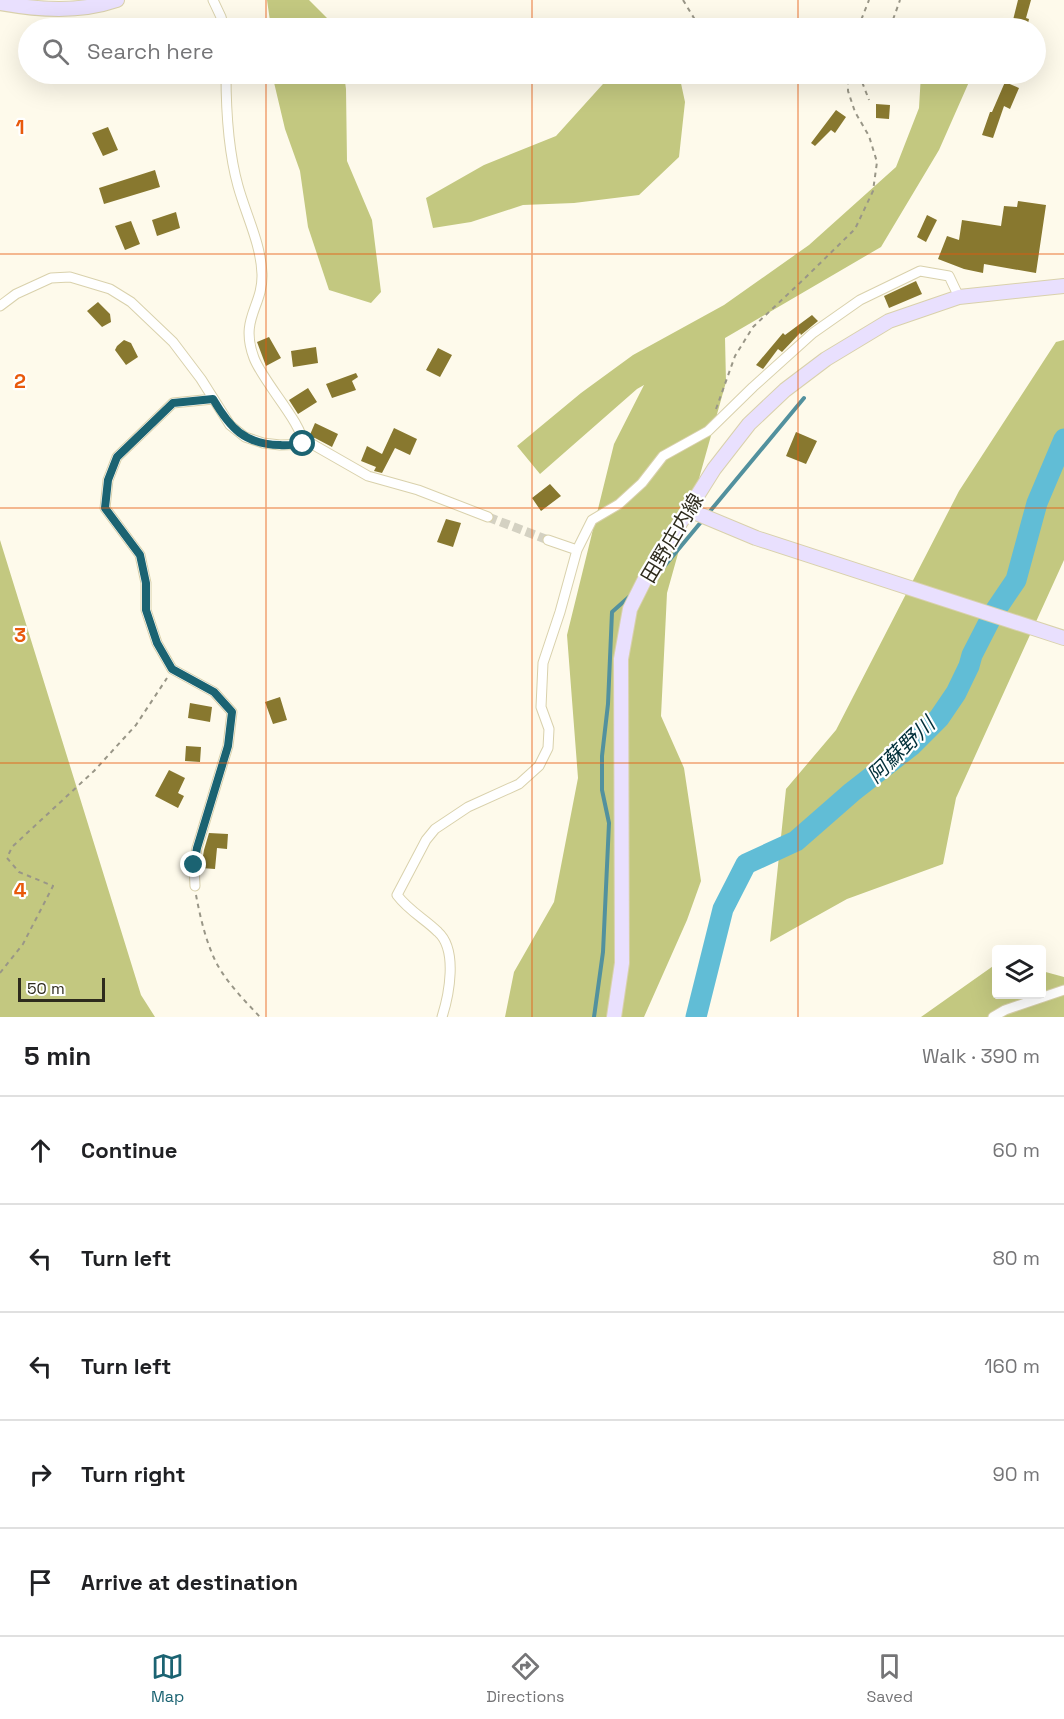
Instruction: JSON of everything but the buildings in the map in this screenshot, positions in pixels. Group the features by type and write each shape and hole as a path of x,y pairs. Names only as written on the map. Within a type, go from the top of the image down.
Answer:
{"main road":[{"path":"0,3 62,9 82,8 117,0"},
{"name":"田野庄内線","path":"614,1017 622,963 621,659 630,609 645,579 721,460 749,424 785,390 825,359 889,321 959,297 1064,286"},
{"path":"689,510 756,538 1064,638"}],"street":[{"path":"213,0 221,18"},
{"path":"226,84 233,163 258,248 262,277 248,326 249,337 254,358 263,376 296,424 303,444"},
{"path":"442,1017 450,979 448,952 440,934 407,908 397,895 426,840 435,829 468,807 519,784 539,766 548,748 549,729 541,706 543,663 577,550 592,520 619,504 642,483 663,456 708,430 813,333 860,300 920,271 949,276 959,297"},
{"path":"0,306 16,294 51,278 70,277 110,289 139,309 173,342 191,365 230,425 245,437 263,443 318,446 341,462 368,476 418,490 488,517"},
{"path":"195,886 194,865 197,848 228,746 232,712 214,692 172,669 157,643 146,610 146,583 140,555 105,508 108,480 117,457 173,403 213,399"},
{"path":"548,540 577,550"},
{"path":"993,1017 1005,1010 1064,990"}],"path":[{"path":"683,0 694,18"},
{"path":"862,18 868,0"},
{"path":"894,18 900,0"},
{"path":"715,411 735,356 753,327 855,228 873,191 877,162 869,136 855,112 848,84"},
{"path":"864,84 869,100"},
{"path":"0,972 23,944 53,886 19,872 8,858 12,847 94,771 136,725 172,669"},
{"path":"195,886 201,918 215,960 240,996 260,1017"}],"green space":[{"path":"267,0 309,0 327,18 270,18"},
{"path":"274,84 345,84 347,161 372,220 381,292 371,303 329,290 308,227 300,171 285,129"},
{"path":"603,84 681,84 685,102 679,157 639,195 574,203 523,205 471,222 433,228 426,198 484,165 556,136"},
{"path":"920,84 968,84 939,150 881,247 725,338 726,382 667,593 661,716 684,768 701,881 687,920 644,1017 505,1017 514,972 554,902 578,778 567,635 614,444 644,385 540,474 517,446 581,393 633,355 724,305 809,245 896,167 919,108"},
{"path":"1064,340 1064,560 956,798 943,864 847,899 770,942 786,789 836,730 959,491 1056,342"},
{"path":"0,540 141,995 155,1017 0,1017"},
{"path":"992,967 992,999 1046,999 1046,972 1064,977 1064,1017 921,1017"}],"waterway":[{"path":"652,578 662,569 804,398"},
{"name":"阿蘇野川","path":"696,1017 723,909 746,864 796,841 852,792 911,746 939,718 956,693 993,614 1016,580 1037,503 1064,439"},
{"path":"594,1017 603,952 609,823 602,790 602,756 608,704 612,612 630,596"}],"tunnel":[{"path":"488,517 548,540"}],"route":[{"path":"194,865 228,746 232,712 214,692 172,669 157,643 146,610 146,583 140,555 105,508 108,480 117,457 173,403 182,401 213,399 230,425 245,437 263,443 303,444"}]}
